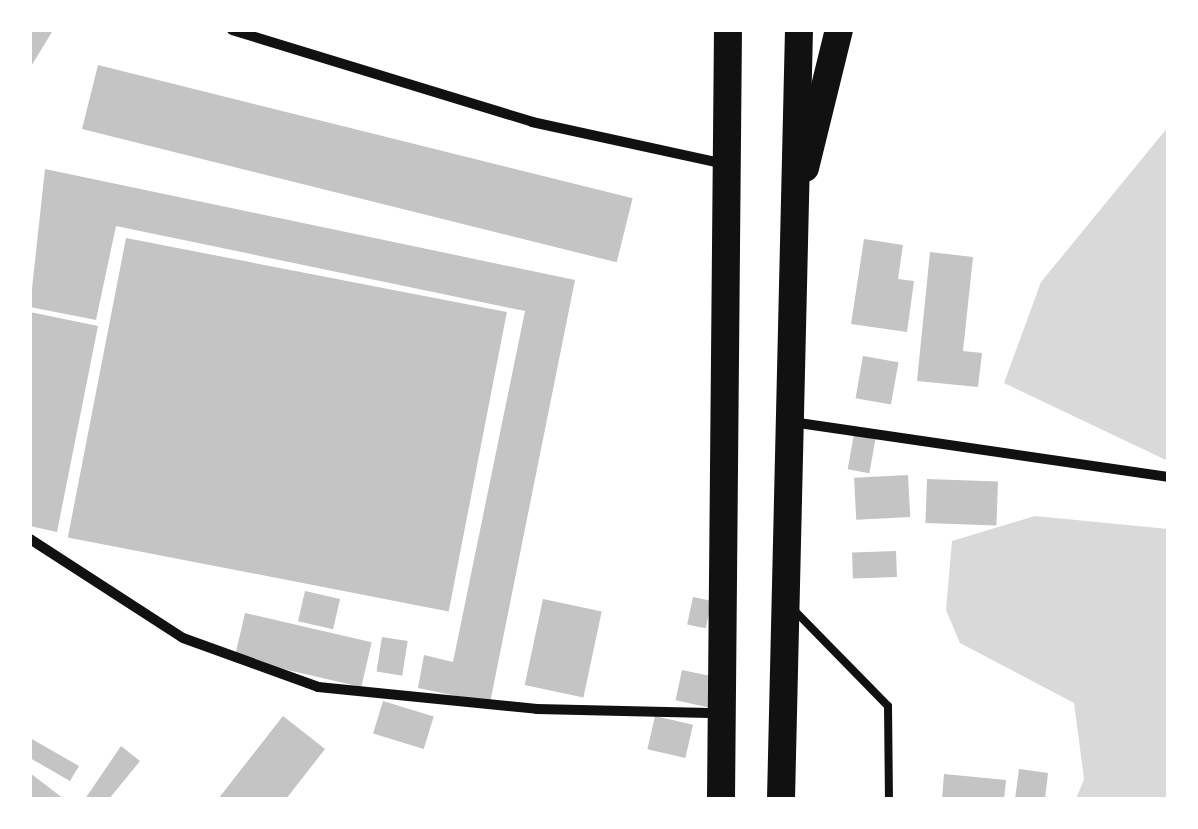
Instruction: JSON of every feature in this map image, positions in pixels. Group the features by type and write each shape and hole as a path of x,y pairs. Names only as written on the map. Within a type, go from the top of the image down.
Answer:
{"highway":[{"path":"721,799 728,30"},
{"path":"781,799 781,596 799,182 798,30"},
{"path":"799,182 836,70 839,30"}],"street":[{"path":"232,30 532,122 726,164"},
{"path":"791,422 1168,477"},
{"path":"30,540 182,638 318,687 538,709 720,713"}],"lane":[{"path":"781,596 888,706 889,799"}],"shaded area":[{"path":"1168,127 1168,461 1004,383 1041,282"},
{"path":"1035,516 1168,529 1168,799 1076,799 1084,779 1074,703 960,643 946,610 952,541"}],"building":[{"path":"30,30 52,32 30,68"},
{"path":"98,65 633,198 617,262 82,129"},
{"path":"45,169 575,280 490,703 418,688 424,655 453,662 525,311 116,226 96,320 30,307"},
{"path":"126,238 507,312 449,611 68,537"},
{"path":"864,239 903,245 898,279 914,281 907,332 851,324"},
{"path":"930,252 973,257 963,351 982,353 978,387 917,381"},
{"path":"30,312 98,326 57,532 30,526"},
{"path":"863,356 898,362 891,405 856,398"},
{"path":"855,428 877,432 869,473 848,469"},
{"path":"908,475 910,517 856,520 854,478"},
{"path":"927,479 998,481 996,525 925,523"},
{"path":"896,551 897,577 853,579 852,553"},
{"path":"305,591 340,599 333,629 298,621"},
{"path":"693,597 712,601 706,628 687,624"},
{"path":"543,599 602,611 583,698 525,685"},
{"path":"245,613 372,642 361,687 235,658"},
{"path":"382,637 408,641 402,676 377,672"},
{"path":"682,670 714,677 708,707 676,700"},
{"path":"383,701 434,716 424,749 373,734"},
{"path":"283,716 325,749 286,799 218,799"},
{"path":"655,716 693,725 685,758 647,749"},
{"path":"30,738 79,766 70,781 30,758"},
{"path":"121,746 140,761 109,799 85,799"},
{"path":"1019,769 1048,773 1045,799 1015,799"},
{"path":"30,773 64,799 30,799"},
{"path":"944,774 1006,780 1004,799 942,799"}]}
